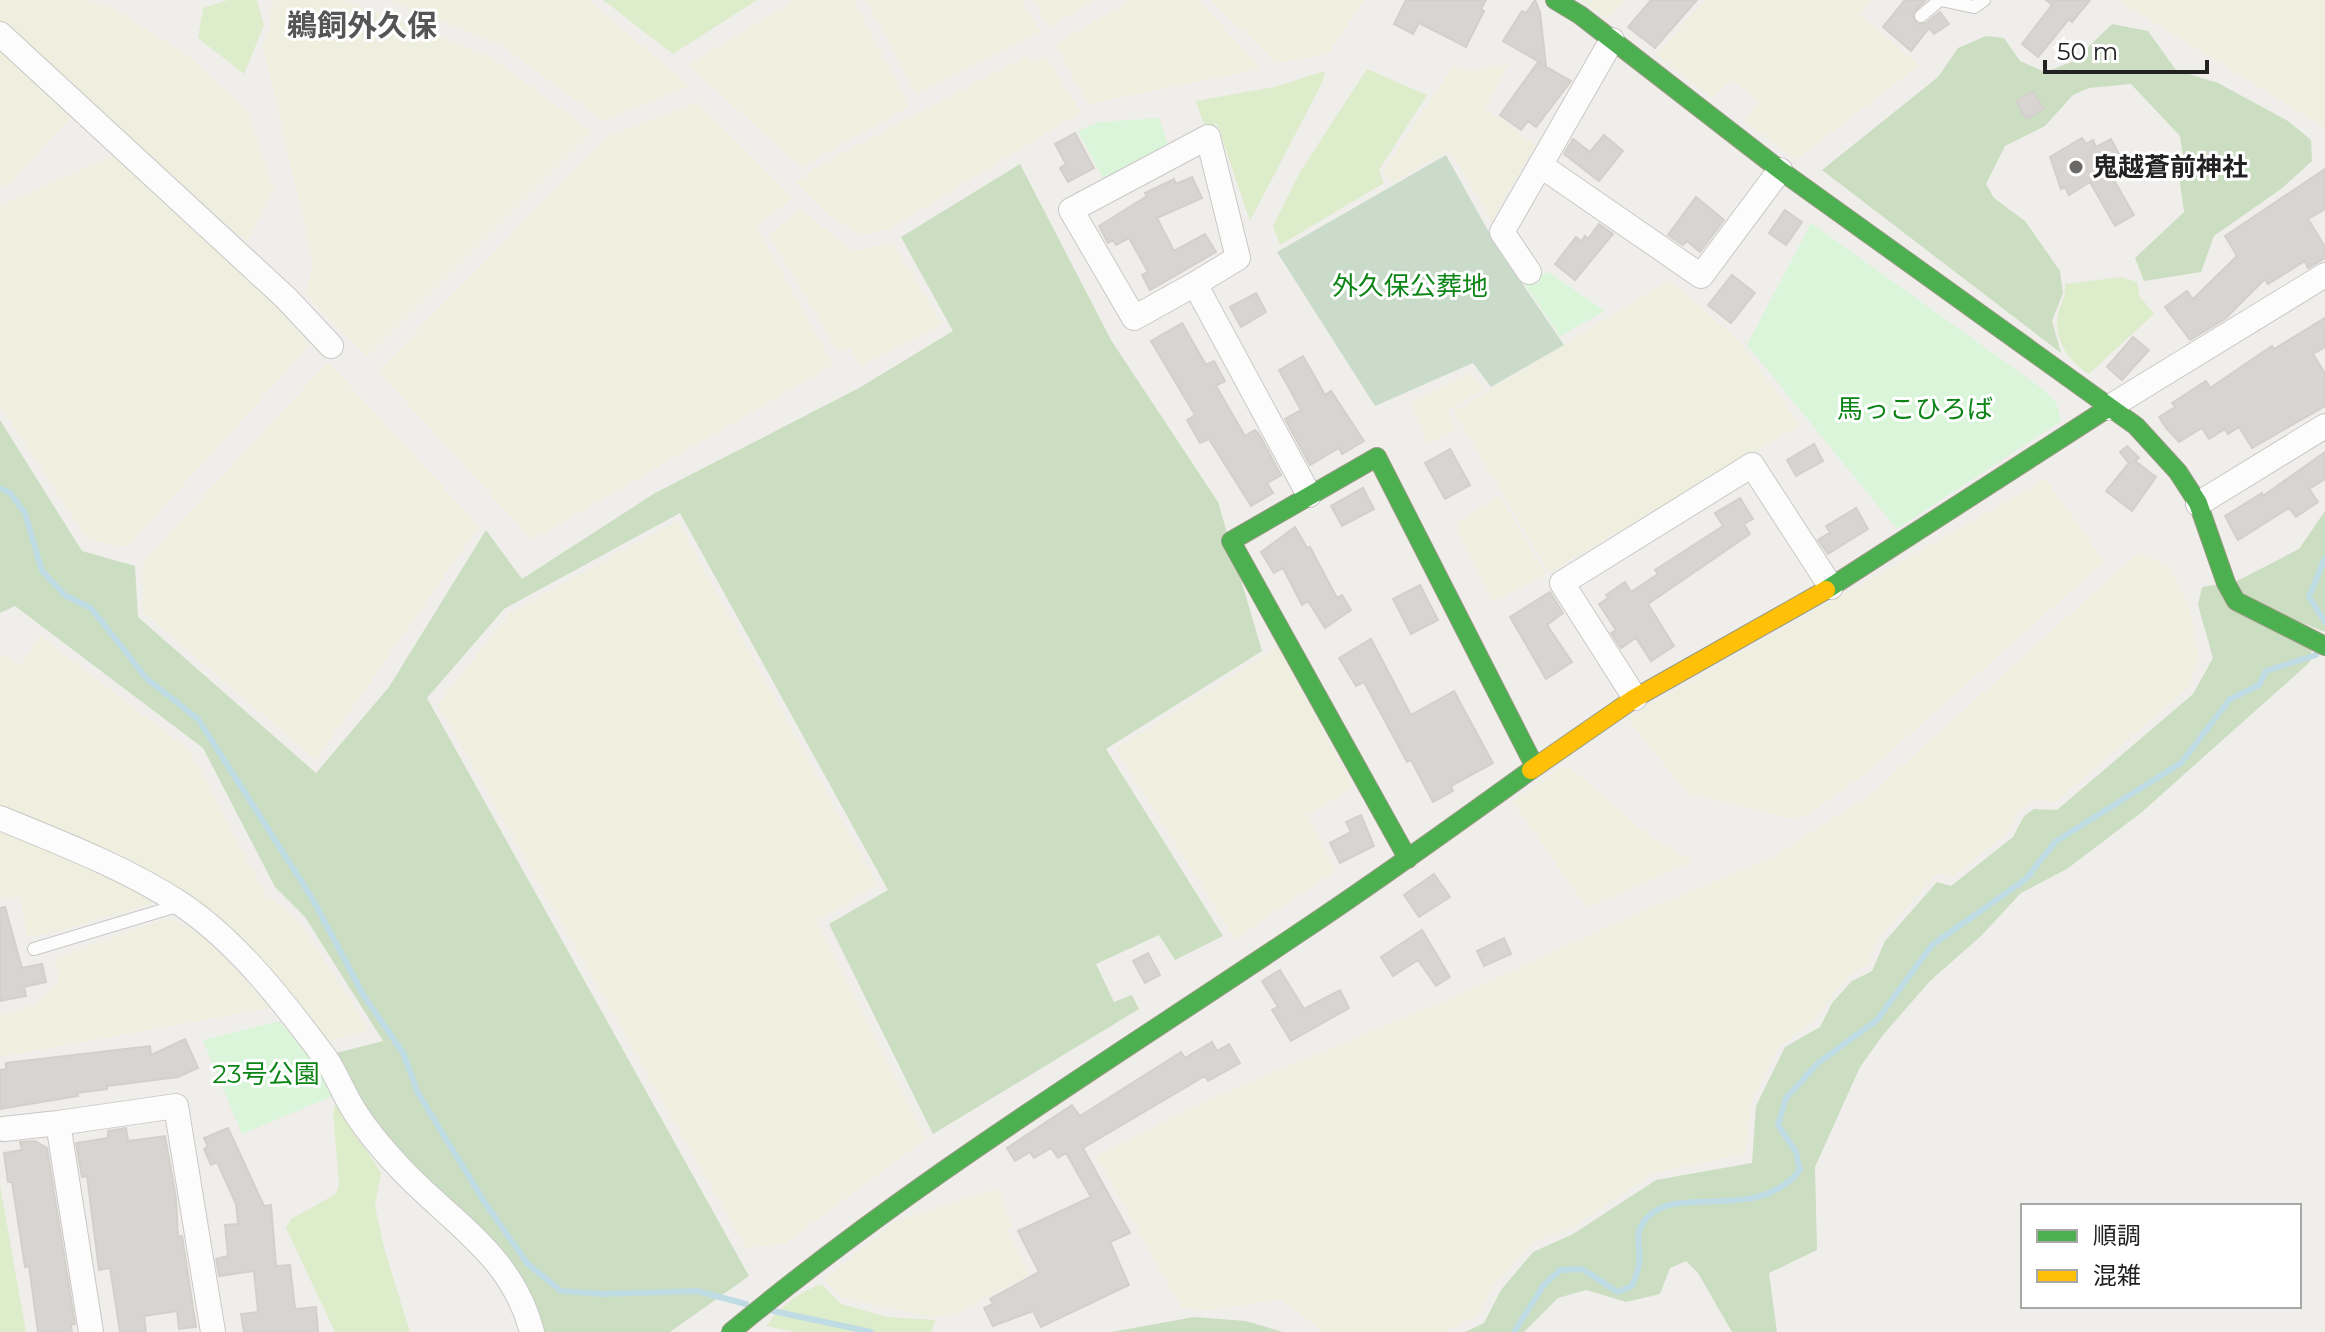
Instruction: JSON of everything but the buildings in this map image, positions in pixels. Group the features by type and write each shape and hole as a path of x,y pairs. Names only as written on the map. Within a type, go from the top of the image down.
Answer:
{"street":[{"path":"1555,0 1612,40 1780,170 2136,426 2170,460 2198,504 2217,550 2224,581 2236,601 2320,643"},
{"path":"0,34 286,298 331,346"},
{"path":"1529,272 1502,232 1612,40"},
{"path":"1208,137 1238,258 1195,284 1134,318 1071,210 1208,137"},
{"path":"1540,165 1701,276 1780,170"},
{"path":"731,1332 934,1171 1408,859 1635,698 1831,587 2108,408 2325,275"},
{"path":"1195,284 1309,495"},
{"path":"2198,504 2325,426"},
{"path":"1408,859 1231,541 1377,457 1535,767"},
{"path":"1635,698 1562,583 1752,465 1831,587"},
{"path":"0,818 126,873 182,905 217,934 283,1006 327,1061 353,1109 400,1168 497,1261 516,1286 532,1332"},
{"path":"4,1129 176,1106 213,1332"},
{"path":"58,1123 91,1332"}],"lane":[{"path":"1921,16 1940,0 1974,7 1984,0"},
{"path":"34,949 182,905"}],"green space":[{"path":"0,0 88,0 113,8 192,58 249,114 274,189 247,242 0,23"},
{"path":"228,0 257,0 264,25 244,74 198,38 203,8"},
{"path":"276,0 344,0 491,57 592,132 367,357 306,294 313,262 263,46 270,28 271,5"},
{"path":"387,0 588,0 689,86 604,121 501,45"},
{"path":"603,0 757,0 673,54"},
{"path":"795,0 854,0 909,107 801,167 688,65"},
{"path":"866,0 1021,0 1041,32 916,93"},
{"path":"1033,0 1094,0 1049,27"},
{"path":"1131,0 1199,0 1261,69 1088,104 1055,44"},
{"path":"1211,0 1364,0 1328,54 1276,63"},
{"path":"1579,0 1625,0 1608,18"},
{"path":"1706,0 1872,0 1859,14 1919,65 1796,160 1744,120 1760,102 1732,80 1712,98 1656,54"},
{"path":"2118,0 2325,0 2325,128"},
{"path":"2112,24 2148,31 2176,70 2218,83 2288,121 2311,140 2312,161 2281,189 2214,236 2201,272 2144,281 2135,258 2184,212 2180,183 2184,163 2180,136 2131,84 2089,88 2073,95 2045,126 2005,146 1986,184 1994,198 2025,221 2060,271 2063,293 2052,321 2061,353 1822,170 1938,77 1958,48 1986,36 2004,38 2020,61 2045,72 2074,61"},
{"path":"0,52 72,116 6,188 0,184"},
{"path":"1045,55 1081,112 889,229 862,235 829,216 796,183 813,169 1026,56 1034,62"},
{"path":"1509,63 1485,108 1535,145 1492,220 1449,150 1392,183 1383,171 1453,66 1471,72"},
{"path":"1367,69 1427,95 1379,170 1384,183 1280,245 1273,226 1300,172"},
{"path":"1325,71 1322,83 1250,221 1217,124 1205,128 1196,101 1274,87"},
{"path":"698,102 793,198 756,226 833,365 532,540 378,371 606,137"},
{"path":"1159,118 1169,148 1104,180 1078,131 1100,122"},
{"path":"113,155 274,302 309,346 127,547 88,540 0,406 0,206"},
{"name":"外久保公葬地","path":"1446,155 1496,245 1564,345 1491,387 1473,363 1375,406 1277,252"},
{"path":"1020,164 1111,340 1218,502 1262,651 1106,749 1223,936 1175,960 1159,935 1096,964 1114,1002 1132,995 1139,1009 933,1134 829,924 888,890 680,513 504,609 427,698 749,1276 670,1332 533,1332 505,1275 380,1147 332,1054 383,1041 305,917 275,887 203,748 15,606 0,613 0,420 82,551 135,566 138,617 316,773 389,687 486,530 522,579 655,493 859,388 953,331 901,237"},
{"path":"801,209 852,251 893,243 942,324 860,366 850,348 839,353 769,235"},
{"name":"馬っこひろば","path":"1811,223 2044,390 2056,402 2061,421 1897,529 1747,345"},
{"path":"1548,272 1605,311 1560,336 1524,283"},
{"path":"2121,277 2137,282 2139,295 2154,314 2089,374 2071,359 2059,338 2057,316 2065,294 2065,284"},
{"path":"1670,280 1739,341 1800,425 1549,572 1454,412"},
{"path":"328,362 479,526 316,760 143,612 143,562"},
{"path":"1471,373 1483,390 1448,410 1456,430 1428,444 1411,403"},
{"path":"2046,479 2104,562 1865,774 1806,816 1787,818 1688,794 1627,718"},
{"path":"1499,495 1546,574 1494,602 1455,524"},
{"path":"2325,511 2325,632 2246,600 2237,581 2299,549"},
{"path":"677,521 877,885 817,921 926,1139 784,1244 746,1248 438,704 510,613"},
{"path":"2139,552 2170,566 2188,604 2199,656 2188,687 2056,802 2033,799 2017,813 2008,832 1953,877 1938,873 1879,937 1867,965 1851,973 1815,1019 1778,1048 1752,1099 1745,1154 1655,1173 1574,1227 1534,1242 1495,1283 1479,1314 1444,1332 1324,1332 1280,1299 1213,1310 1182,1308 1096,1156 1198,1104 1463,993 1649,908 1772,858 1872,793"},
{"path":"2220,584 2312,646 2310,662 2142,812 2067,869 2021,893 1981,936 1930,981 1883,1035 1860,1067 1815,1167 1817,1250 1769,1273 1777,1332 1732,1332 1698,1273 1686,1261 1670,1268 1660,1294 1626,1302 1586,1290 1558,1298 1524,1332 1465,1332 1484,1323 1501,1290 1533,1252 1573,1234 1656,1180 1752,1163 1756,1106 1785,1047 1820,1027 1832,1003 1852,981 1872,971 1885,941 1937,882 1951,886 2013,837 2024,816 2034,809 2057,810 2193,694 2213,658 2198,605 2202,587"},
{"path":"40,636 190,751 265,894 299,921 369,1030 325,1042 228,924 123,855 0,809 0,654 20,666"},
{"path":"1278,647 1353,787 1307,816 1335,872 1235,939 1116,749"},
{"path":"1562,767 1571,768 1650,837 1693,861 1587,908 1512,801"},
{"path":"0,831 56,852 157,902 48,934 27,936 20,897 0,897"},
{"path":"169,918 210,941 270,1008 0,1057 0,1015 37,1004 59,981 54,958"},
{"name":"23号公園","path":"279,1021 313,1059 332,1096 242,1134 203,1040"},
{"path":"336,1102 381,1173 375,1206 385,1251 410,1332 335,1332 286,1228 291,1219 336,1194 339,1184 333,1113"},
{"path":"0,1185 26,1332 0,1332"},
{"path":"998,1188 1012,1226 1007,1231 1029,1275 953,1315 929,1317 841,1297 824,1280 895,1221"},
{"path":"822,1284 841,1304 887,1317 936,1320 931,1332 796,1332 766,1326 791,1300"},
{"path":"1194,1317 1246,1321 1283,1332 1111,1332"}],"waterway":[{"path":"0,488 10,493 25,513 42,571 66,596 91,608 147,679 198,719 312,898 364,996 403,1053 418,1093 485,1203 527,1263 561,1291 603,1294 697,1291 746,1304"},
{"path":"2325,558 2309,597 2325,622"},
{"path":"1514,1332 1543,1286 1560,1270 1582,1269 1618,1292 1632,1286 1639,1265 1639,1230 1654,1212 1671,1205 1759,1196 1781,1187 1800,1170 1796,1152 1778,1125 1786,1098 1818,1063 1877,1020 1932,945 2026,879 2055,842 2181,763 2230,699 2259,685 2266,671 2316,655"},
{"path":"773,1311 871,1332"}],"traffic: fast":[{"path":"1555,0 1580,15 1780,170 2136,426 2178,472 2198,503 2226,583 2236,601 2325,646"},
{"path":"1826,590 2108,408"},
{"path":"1408,859 1231,541 1377,457 1535,767"},
{"path":"731,1332 940,1173 1331,911 1531,770"}],"traffic: slow":[{"path":"1531,770 1635,698 1826,590"}],"place":[{"name":"鬼越蒼前神社","path":"2076,167"}],"district":[{"name":"鵜飼外久保","path":"362,26"}]}
